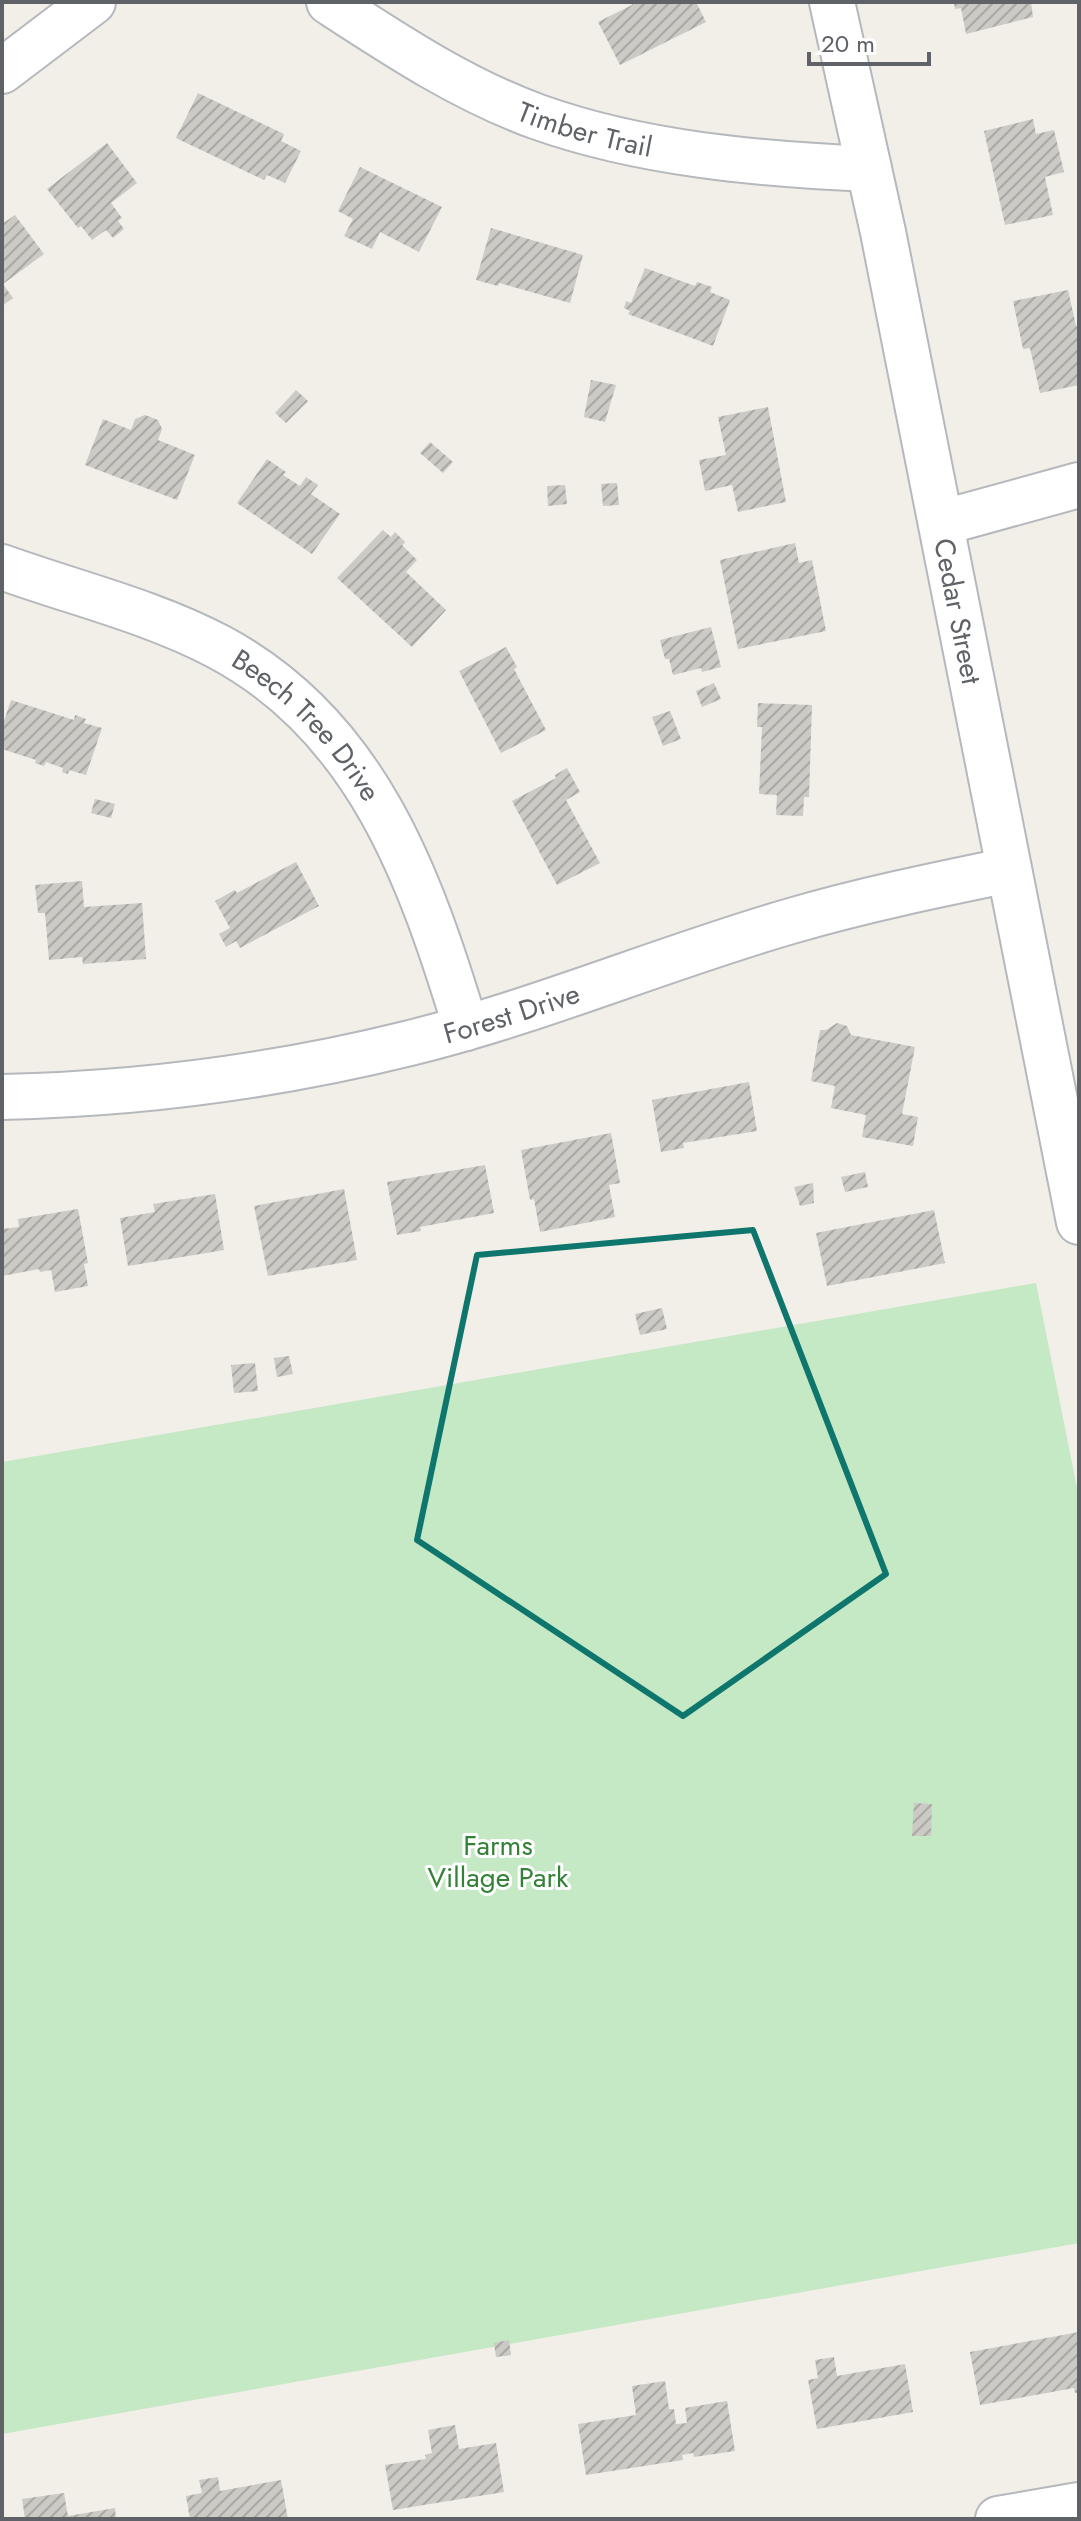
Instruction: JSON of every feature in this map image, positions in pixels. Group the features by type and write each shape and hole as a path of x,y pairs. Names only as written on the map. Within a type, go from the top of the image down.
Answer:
{"street":[{"path":"2,71 93,2"},
{"name":"Timber Trail","path":"329,2 427,63 491,97 585,132 737,159 869,169"},
{"name":"Cedar Street","path":"832,2 941,523 1079,1222"},
{"path":"941,523 1079,485"},
{"name":"Beech Tree Drive","path":"2,567 133,611 217,646 265,675 300,705 348,759 394,831 431,919 466,1028"},
{"name":"Forest Drive","path":"2,1097 150,1088 336,1061 466,1028 789,921 902,892 1009,870"},
{"path":"998,2519 1079,2505"}],"highlighted area":[{"path":"753,1230 886,1574 683,1716 417,1540 477,1255"}],"green space":[{"name":"Farms Village Park","path":"1036,1283 1079,1498 1079,2243 2,2434 2,1462"}],"building":[{"path":"631,2 696,2 706,22 620,65 598,22 632,5"},
{"path":"954,2 1031,2 1033,17 966,34 961,8 955,9"},
{"path":"198,93 284,134 281,141 301,151 285,183 267,175 264,180 176,138"},
{"path":"1033,119 1036,134 1054,130 1064,172 1045,177 1053,215 1005,225 984,131"},
{"path":"107,143 137,183 111,203 122,218 118,221 124,229 113,238 106,230 92,240 81,226 78,228 47,189"},
{"path":"360,167 442,207 419,252 380,232 372,249 344,236 353,219 338,211"},
{"path":"15,215 44,254 3,284 13,298 2,306 2,224"},
{"path":"491,228 583,255 570,303 499,283 498,286 476,280"},
{"path":"645,268 695,286 697,282 712,287 710,292 730,300 713,346 628,314 630,311 624,308 626,301 631,303"},
{"path":"1068,290 1076,326 1079,326 1079,385 1040,393 1030,348 1023,349 1013,301"},
{"path":"591,380 616,385 605,422 584,417"},
{"path":"296,390 308,401 286,423 275,413"},
{"path":"768,407 786,502 738,512 732,485 705,491 699,460 726,455 718,417"},
{"path":"145,415 158,420 162,429 158,440 195,455 177,500 85,465 103,419 131,430 135,419"},
{"path":"430,442 453,462 443,473 420,453"},
{"path":"267,459 300,486 306,477 318,485 311,494 340,514 312,554 237,503"},
{"path":"617,483 619,505 603,506 601,484"},
{"path":"565,485 567,504 548,506 547,486"},
{"path":"383,530 391,537 395,532 405,542 402,545 417,560 406,572 446,610 412,647 337,578"},
{"path":"795,543 799,563 812,560 826,631 738,649 720,560"},
{"path":"711,627 721,667 673,675 660,640"},
{"path":"506,647 546,730 501,753 459,671"},
{"path":"714,683 721,699 702,707 696,691"},
{"path":"11,700 74,720 75,715 86,719 84,723 102,728 86,775 69,770 68,774 62,772 63,768 46,762 44,766 35,763 36,760 2,749 2,727"},
{"path":"758,703 812,705 809,797 804,797 803,816 776,815 777,795 759,794 762,727 757,727"},
{"path":"670,711 681,739 663,746 652,717"},
{"path":"567,768 580,792 566,800 600,863 557,885 512,801 556,778 555,775"},
{"path":"95,799 115,804 111,818 91,813"},
{"path":"296,862 319,906 240,948 236,941 226,947 219,934 230,928 215,901"},
{"path":"82,881 84,907 142,903 146,959 83,964 82,957 49,960 45,913 38,913 35,885"},
{"path":"837,1023 847,1026 851,1035 915,1047 902,1114 918,1117 913,1146 862,1137 866,1115 831,1108 835,1086 811,1081 820,1030"},
{"path":"749,1082 757,1131 683,1143 684,1148 661,1152 652,1100"},
{"path":"611,1133 620,1183 609,1185 615,1217 540,1232 534,1199 530,1200 521,1150"},
{"path":"485,1165 494,1213 420,1227 421,1231 397,1235 387,1182"},
{"path":"865,1172 868,1187 845,1192 841,1177"},
{"path":"813,1183 814,1203 800,1206 794,1187"},
{"path":"344,1189 357,1260 268,1276 254,1206"},
{"path":"215,1194 224,1250 128,1266 120,1218 155,1212 153,1204"},
{"path":"78,1209 88,1263 84,1264 88,1286 55,1292 51,1270 40,1272 39,1269 2,1276 2,1229 19,1227 18,1219"},
{"path":"934,1210 945,1263 827,1286 816,1233"},
{"path":"662,1308 667,1329 640,1335 635,1314"},
{"path":"289,1356 293,1374 277,1377 274,1358"},
{"path":"255,1363 258,1391 234,1393 231,1365"},
{"path":"914,1803 932,1804 931,1836 912,1836"},
{"path":"1079,2332 1079,2392 1075,2393 1074,2388 980,2405 970,2352"},
{"path":"509,2340 511,2355 496,2357 494,2343"},
{"path":"834,2357 837,2376 905,2364 913,2412 817,2429 808,2380 818,2378 815,2360"},
{"path":"665,2381 669,2409 674,2409 676,2424 687,2423 685,2408 727,2401 735,2451 694,2457 693,2453 682,2455 683,2460 586,2475 578,2424 636,2415 632,2386"},
{"path":"455,2425 459,2449 496,2443 504,2492 393,2510 385,2465 426,2459 425,2455 432,2453 428,2430"},
{"path":"218,2477 220,2491 281,2480 288,2519 190,2519 186,2496 202,2493 199,2480"},
{"path":"64,2493 68,2516 115,2508 116,2519 25,2519 22,2499"}]}
